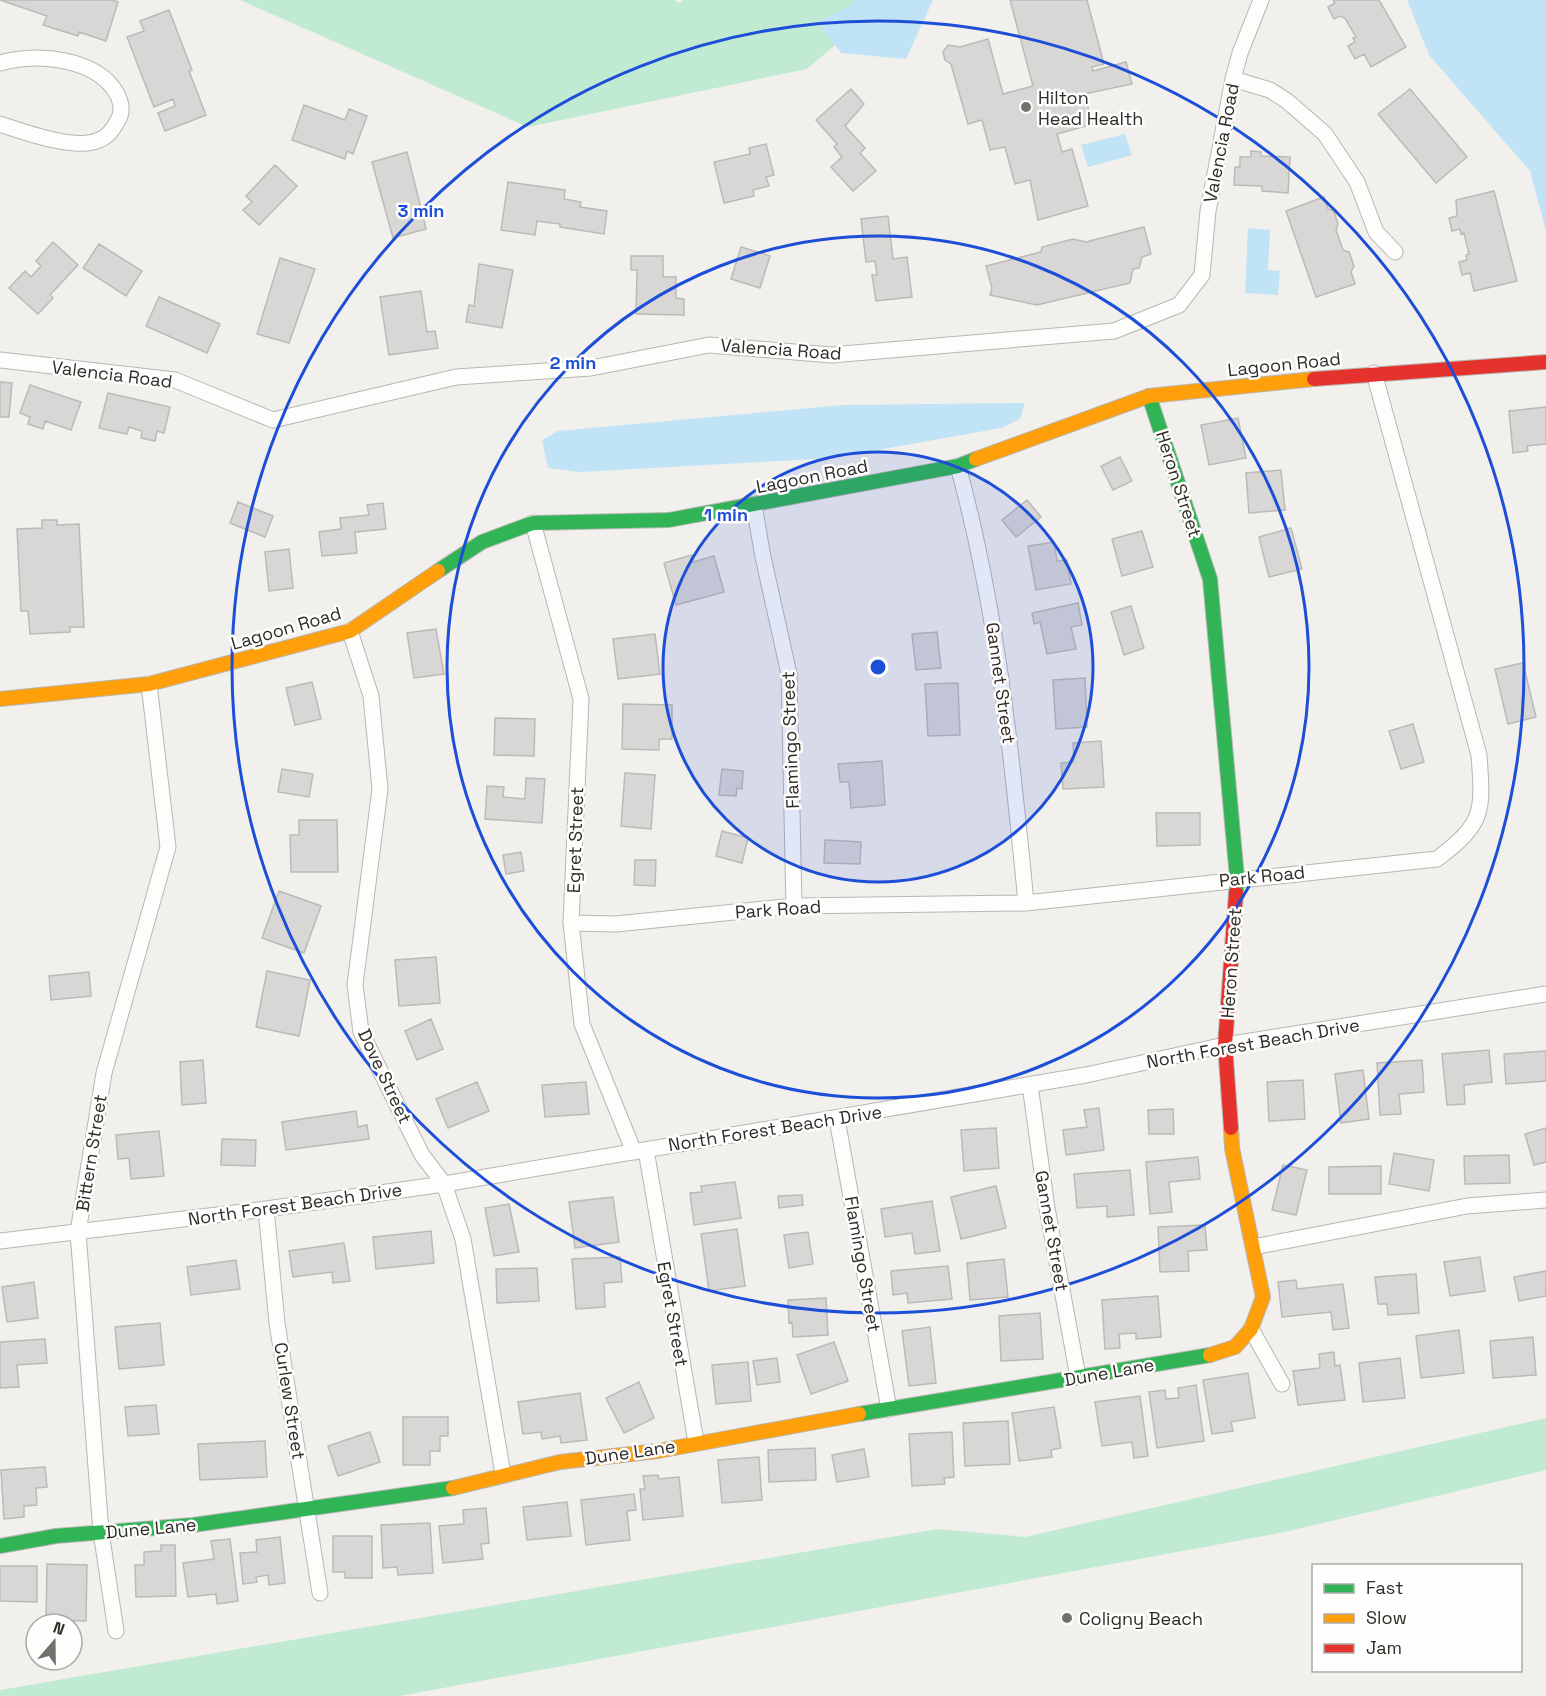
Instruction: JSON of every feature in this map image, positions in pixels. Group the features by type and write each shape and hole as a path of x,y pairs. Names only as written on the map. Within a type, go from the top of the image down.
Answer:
{"street":[{"name":"Valencia Road","path":"0,360 174,380 273,420 456,377 591,368 709,345 831,355 1114,331 1179,305 1203,274 1208,211 1233,79 1240,53 1261,0"},
{"path":"0,63 12,60 44,59 73,63 94,71 111,84 120,100 121,115 112,131 99,141 52,139 0,124"},
{"path":"1233,79 1270,90 1287,101 1324,134 1357,182 1376,232 1395,252"},
{"name":"Lagoon Road","path":"0,699 149,684 350,631 482,542 533,524 669,520 958,466 1149,396 1374,373 1546,362"},
{"name":"Park Road","path":"571,923 616,924 794,906 1026,903 1237,878 1437,859 1466,837 1482,804 1479,754 1374,373"},
{"name":"Heron Street","path":"1149,396 1210,579 1237,878 1224,1045 1232,1148 1263,1297 1251,1329"},
{"name":"Gannet Street","path":"958,466 982,561 1002,670 1026,903"},
{"name":"Flamingo Street","path":"754,505 789,674 794,906"},
{"name":"Egret Street","path":"533,524 580,699 571,923 582,1024 640,1151 696,1442"},
{"name":"Dove Street","path":"350,631 371,696 380,789 355,985 361,1032 422,1155 444,1184 463,1239 503,1474"},
{"name":"Bittern Street","path":"116,1631 101,1532 78,1232 104,1074 168,847 149,684"},
{"name":"North Forest Beach Drive","path":"0,1241 266,1209 444,1184 1030,1085 1224,1045 1546,994"},
{"name":"Gannet Street","path":"1030,1085 1047,1208 1078,1377"},
{"name":"Flamingo Street","path":"837,1119 889,1409"},
{"path":"1252,1247 1467,1206 1546,1200"},
{"name":"Curlew Street","path":"266,1209 277,1323 296,1433 304,1508 320,1593"},
{"path":"1251,1329 1282,1384"},
{"name":"Dune Lane","path":"0,1546 56,1536 193,1525 455,1488 503,1474 560,1462 658,1451 696,1442 1219,1353 1235,1347 1251,1329"}],"green space":[{"path":"240,0 674,0 680,3 683,0 888,0 807,69 528,127"},
{"path":"1546,1418 1546,1470 1285,1532 400,1696 0,1696 0,1690 938,1529 1025,1537"}],"water":[{"path":"857,0 933,0 906,59 841,53 817,22"},
{"path":"1407,0 1546,0 1546,231 1530,171 1429,55"},
{"path":"1125,134 1132,155 1088,167 1081,145"},
{"path":"1248,228 1270,230 1268,270 1280,271 1278,295 1245,293"},
{"path":"1025,403 1020,419 1001,428 833,458 580,472 548,468 542,440 558,431 843,405"}],"building":[{"path":"0,0 112,0 118,2 106,41 79,32 78,36 43,25 47,16"},
{"name":"Hilton Head Health","path":"1010,0 1087,0 1104,64 1092,67 1093,71 1126,62 1132,84 1084,94 1093,124 1057,134 1062,152 1072,149 1088,206 1038,220 1030,180 1015,184 1005,147 990,150 982,120 968,124 951,64 945,60 943,52 948,45 960,47 988,39 1003,94 1033,86"},
{"path":"1333,0 1379,0 1406,47 1371,67 1364,54 1355,59 1348,46 1355,42 1353,38 1356,37 1345,18 1339,16 1334,19 1328,7 1335,3"},
{"path":"169,10 206,115 165,131 158,113 175,106 173,99 154,107 127,37 144,31 140,21"},
{"path":"851,89 864,104 845,126 865,148 860,153 876,171 853,191 831,167 842,157 834,147 837,144 816,120"},
{"path":"1410,89 1467,157 1436,183 1378,114"},
{"path":"304,105 345,120 349,109 367,116 353,154 347,151 345,159 292,140"},
{"path":"766,144 774,175 766,177 769,186 753,190 754,196 724,203 714,162 750,154 749,148"},
{"path":"1251,151 1261,152 1261,156 1290,157 1288,193 1262,191 1262,186 1234,185 1235,167 1240,167 1240,157 1251,157"},
{"path":"407,152 426,229 393,238 372,162"},
{"path":"275,165 297,186 259,225 243,210 252,202 246,196"},
{"path":"508,182 565,190 564,199 581,202 580,207 607,211 604,234 537,221 535,235 501,230"},
{"path":"1494,191 1517,281 1474,291 1470,273 1462,275 1459,262 1467,260 1466,255 1469,254 1464,233 1461,234 1460,229 1452,231 1449,218 1457,216 1456,200"},
{"path":"1324,197 1328,209 1334,211 1338,224 1336,230 1343,250 1349,252 1354,266 1351,272 1355,284 1316,297 1286,211"},
{"path":"888,216 893,259 907,257 912,297 876,301 872,275 877,275 875,261 866,262 861,219"},
{"path":"1144,227 1151,254 1142,257 1139,268 1133,269 1130,283 1037,305 990,295 992,288 986,266 1041,252 1042,247 1073,239 1086,242"},
{"path":"53,242 78,265 50,295 53,298 38,314 9,288 25,271 31,277 41,266 36,261"},
{"path":"99,244 142,271 126,296 83,268"},
{"path":"741,247 770,256 760,288 731,279"},
{"path":"631,256 663,256 663,277 676,277 676,298 684,299 684,315 636,314 637,270 631,270"},
{"path":"280,258 315,269 289,343 257,334"},
{"path":"479,264 513,270 502,328 466,322 469,305 474,306"},
{"path":"421,291 427,332 435,331 438,348 389,355 380,297"},
{"path":"159,297 220,324 207,353 146,326"},
{"path":"0,382 12,383 9,417 0,417"},
{"path":"30,385 81,402 71,430 45,421 43,429 28,424 30,417 20,413"},
{"path":"108,393 170,407 164,433 157,431 155,441 141,438 142,431 129,427 127,434 99,428"},
{"path":"1546,407 1546,444 1527,446 1528,451 1513,453 1509,411"},
{"path":"1238,418 1246,458 1209,465 1201,425"},
{"path":"1120,457 1132,481 1113,490 1101,466"},
{"path":"1281,470 1285,510 1249,513 1246,473"},
{"path":"1027,500 1041,517 1016,537 1002,520"},
{"path":"238,502 273,516 265,537 230,523"},
{"path":"383,503 386,529 355,532 357,553 322,556 319,532 341,529 340,518 369,515 367,505"},
{"path":"42,520 57,520 57,525 79,524 84,627 70,627 70,632 30,634 28,611 21,611 17,529 42,528"},
{"path":"1291,528 1302,569 1269,577 1259,537"},
{"path":"1142,531 1153,567 1122,576 1112,539"},
{"path":"1054,542 1057,561 1067,560 1071,584 1036,590 1028,546"},
{"path":"289,549 293,588 269,591 265,552"},
{"path":"692,555 693,562 714,556 724,592 676,605 664,563"},
{"path":"1078,603 1082,625 1071,627 1076,649 1047,654 1040,622 1034,624 1032,613"},
{"path":"1131,606 1144,648 1124,655 1111,612"},
{"path":"436,629 444,674 414,678 407,633"},
{"path":"937,632 941,668 916,670 912,634"},
{"path":"655,634 660,674 618,679 613,639"},
{"path":"1523,663 1536,717 1508,724 1495,669"},
{"path":"1085,678 1087,727 1056,729 1053,680"},
{"path":"312,682 321,719 295,725 286,688"},
{"path":"958,683 960,735 928,736 925,684"},
{"path":"623,704 672,705 672,739 659,739 659,750 622,749"},
{"path":"495,718 535,719 534,756 494,755"},
{"path":"1413,724 1424,762 1401,769 1389,731"},
{"path":"1101,741 1104,787 1063,789 1061,763 1074,762 1073,743"},
{"path":"882,761 885,805 851,808 849,782 840,782 838,764"},
{"path":"282,769 313,774 309,797 278,792"},
{"path":"722,769 743,771 742,789 737,788 736,796 719,795"},
{"path":"625,773 655,775 651,829 621,826"},
{"path":"526,778 545,779 542,823 485,819 487,786 504,787 503,797 525,799"},
{"path":"1156,813 1200,813 1200,845 1157,846"},
{"path":"299,820 337,820 338,872 291,872 290,835 299,835"},
{"path":"722,831 748,838 742,863 716,856"},
{"path":"825,840 861,842 860,864 824,863"},
{"path":"521,852 524,871 506,874 503,855"},
{"path":"635,860 656,860 655,886 634,885"},
{"path":"279,891 321,906 304,953 262,938"},
{"path":"436,957 440,1003 399,1006 395,960"},
{"path":"267,971 310,980 299,1036 256,1027"},
{"path":"89,972 91,996 51,1000 49,976"},
{"path":"431,1019 443,1049 417,1060 405,1031"},
{"path":"1489,1050 1492,1082 1464,1085 1465,1104 1447,1105 1442,1054"},
{"path":"1546,1051 1546,1081 1506,1084 1504,1054"},
{"path":"203,1060 206,1103 182,1105 180,1062"},
{"path":"1422,1060 1424,1092 1399,1094 1401,1114 1380,1115 1377,1063"},
{"path":"1363,1070 1369,1119 1341,1123 1335,1074"},
{"path":"1303,1080 1305,1119 1269,1121 1267,1082"},
{"path":"477,1082 489,1111 448,1128 436,1099"},
{"path":"586,1082 589,1114 545,1117 542,1085"},
{"path":"1099,1108 1104,1150 1066,1155 1063,1130 1087,1127 1084,1110"},
{"path":"1173,1109 1174,1134 1149,1134 1148,1110"},
{"path":"356,1111 358,1127 367,1125 369,1139 286,1150 282,1122"},
{"path":"996,1128 999,1168 964,1171 961,1130"},
{"path":"1546,1128 1546,1162 1534,1165 1525,1134"},
{"path":"159,1131 164,1176 131,1179 129,1158 118,1159 116,1135"},
{"path":"222,1139 256,1140 255,1166 221,1165"},
{"path":"1394,1153 1434,1160 1429,1191 1389,1184"},
{"path":"1509,1155 1510,1183 1465,1184 1464,1156"},
{"path":"1198,1157 1200,1179 1169,1182 1172,1212 1150,1214 1146,1162"},
{"path":"1283,1165 1307,1170 1296,1215 1272,1210"},
{"path":"1381,1166 1381,1194 1329,1194 1329,1167"},
{"path":"1130,1170 1134,1215 1107,1217 1107,1206 1077,1208 1074,1174"},
{"path":"735,1182 741,1218 694,1225 690,1193 702,1192 701,1186"},
{"path":"996,1186 1006,1228 961,1239 951,1197"},
{"path":"802,1195 803,1205 779,1208 778,1196"},
{"path":"613,1197 619,1242 575,1248 569,1202"},
{"path":"932,1201 940,1251 915,1254 912,1233 885,1237 881,1209"},
{"path":"509,1204 519,1252 494,1256 485,1208"},
{"path":"1205,1225 1207,1250 1188,1251 1189,1271 1160,1272 1158,1227"},
{"path":"737,1229 745,1286 709,1291 701,1234"},
{"path":"431,1231 434,1263 376,1269 373,1237"},
{"path":"808,1232 813,1264 789,1268 784,1235"},
{"path":"344,1243 350,1281 333,1283 332,1272 293,1277 289,1251"},
{"path":"620,1257 622,1282 604,1283 605,1307 576,1309 572,1259"},
{"path":"1480,1257 1485,1291 1450,1296 1444,1262"},
{"path":"1004,1259 1008,1297 970,1300 967,1263"},
{"path":"236,1260 240,1289 191,1295 187,1267"},
{"path":"948,1266 952,1299 908,1303 907,1293 893,1295 891,1271"},
{"path":"537,1268 539,1301 497,1303 496,1269"},
{"path":"1546,1271 1546,1296 1519,1301 1514,1277"},
{"path":"1416,1274 1419,1313 1388,1315 1387,1304 1378,1304 1375,1277"},
{"path":"1296,1280 1297,1289 1343,1284 1349,1328 1333,1330 1331,1312 1282,1317 1278,1282"},
{"path":"34,1282 38,1318 7,1322 2,1287"},
{"path":"1158,1296 1161,1337 1136,1339 1136,1333 1119,1334 1120,1348 1105,1349 1102,1300"},
{"path":"826,1298 828,1335 793,1337 792,1322 789,1323 788,1300"},
{"path":"1040,1313 1043,1359 1001,1361 999,1316"},
{"path":"160,1323 164,1365 119,1369 115,1327"},
{"path":"930,1327 936,1383 909,1386 902,1331"},
{"path":"1459,1330 1464,1373 1421,1378 1416,1336"},
{"path":"1533,1337 1536,1375 1493,1378 1490,1341"},
{"path":"45,1339 47,1363 17,1365 19,1387 0,1388 0,1342"},
{"path":"834,1342 848,1381 811,1394 797,1355"},
{"path":"1334,1352 1335,1366 1340,1365 1345,1400 1298,1405 1293,1371 1320,1368 1319,1354"},
{"path":"777,1358 780,1382 757,1385 753,1361"},
{"path":"1400,1358 1405,1398 1363,1402 1359,1363"},
{"path":"748,1362 751,1401 716,1404 712,1365"},
{"path":"1248,1373 1255,1418 1231,1422 1233,1431 1212,1434 1203,1380"},
{"path":"639,1382 654,1418 624,1433 606,1398"},
{"path":"1196,1385 1204,1441 1157,1448 1149,1392 1165,1390 1166,1399 1179,1398 1178,1388"},
{"path":"580,1393 587,1440 561,1443 560,1436 542,1439 541,1432 523,1434 518,1402"},
{"path":"1140,1396 1148,1456 1134,1458 1132,1442 1102,1446 1095,1402"},
{"path":"156,1405 159,1434 128,1436 125,1407"},
{"path":"1054,1407 1061,1448 1051,1450 1052,1457 1019,1461 1012,1413"},
{"path":"403,1417 448,1417 448,1436 440,1436 440,1451 430,1451 430,1465 403,1465"},
{"path":"1008,1421 1010,1464 965,1466 963,1423"},
{"path":"370,1432 380,1462 338,1476 328,1446"},
{"path":"952,1432 954,1477 944,1478 945,1484 912,1486 909,1434"},
{"path":"265,1441 267,1477 200,1480 198,1444"},
{"path":"815,1448 816,1480 769,1482 768,1450"},
{"path":"864,1449 869,1477 837,1482 832,1455"},
{"path":"759,1457 762,1500 722,1503 718,1460"},
{"path":"45,1467 47,1487 36,1488 37,1505 24,1506 24,1517 4,1519 1,1470"},
{"path":"658,1475 659,1479 679,1477 683,1516 643,1520 640,1489 645,1489 643,1476"},
{"path":"634,1494 636,1510 627,1511 630,1540 586,1545 581,1500"},
{"path":"567,1502 571,1536 527,1540 523,1507"},
{"path":"486,1508 489,1543 481,1544 483,1559 443,1563 439,1526 464,1524 463,1510"},
{"path":"430,1523 433,1573 398,1575 397,1567 383,1568 381,1525"},
{"path":"333,1536 372,1536 372,1578 345,1578 345,1572 333,1572"},
{"path":"280,1537 285,1583 269,1585 268,1575 256,1577 257,1582 243,1584 240,1553 257,1552 256,1540"},
{"path":"230,1539 238,1601 217,1604 216,1594 188,1597 183,1563 214,1559 211,1541"},
{"path":"161,1545 175,1545 176,1596 136,1597 135,1565 144,1565 144,1552 161,1551"},
{"path":"47,1564 87,1565 86,1621 84,1621 84,1612 46,1612"},
{"path":"0,1566 37,1566 37,1602 0,1601"}],"traffic: fast":[{"path":"1149,396 1210,579 1237,878 1236,893"},
{"path":"438,571 482,542 533,523 669,520 958,466 976,459"},
{"path":"859,1414 1210,1355"},
{"path":"0,1546 56,1536 193,1525 453,1488"}],"traffic: slow":[{"path":"976,459 1149,396 1314,379"},
{"path":"0,699 149,684 350,631 438,571"},
{"path":"1210,1355 1235,1347 1251,1329 1263,1297 1232,1148 1231,1128"},
{"path":"453,1488 560,1462 658,1451 859,1414"}],"traffic: jam":[{"path":"1314,379 1546,362"},
{"path":"1231,1128 1225,1045 1236,893"}],"place":[{"name":"Hilton Head Health","path":"1026,107"},
{"name":"Coligny Beach","path":"1067,1618"}]}
